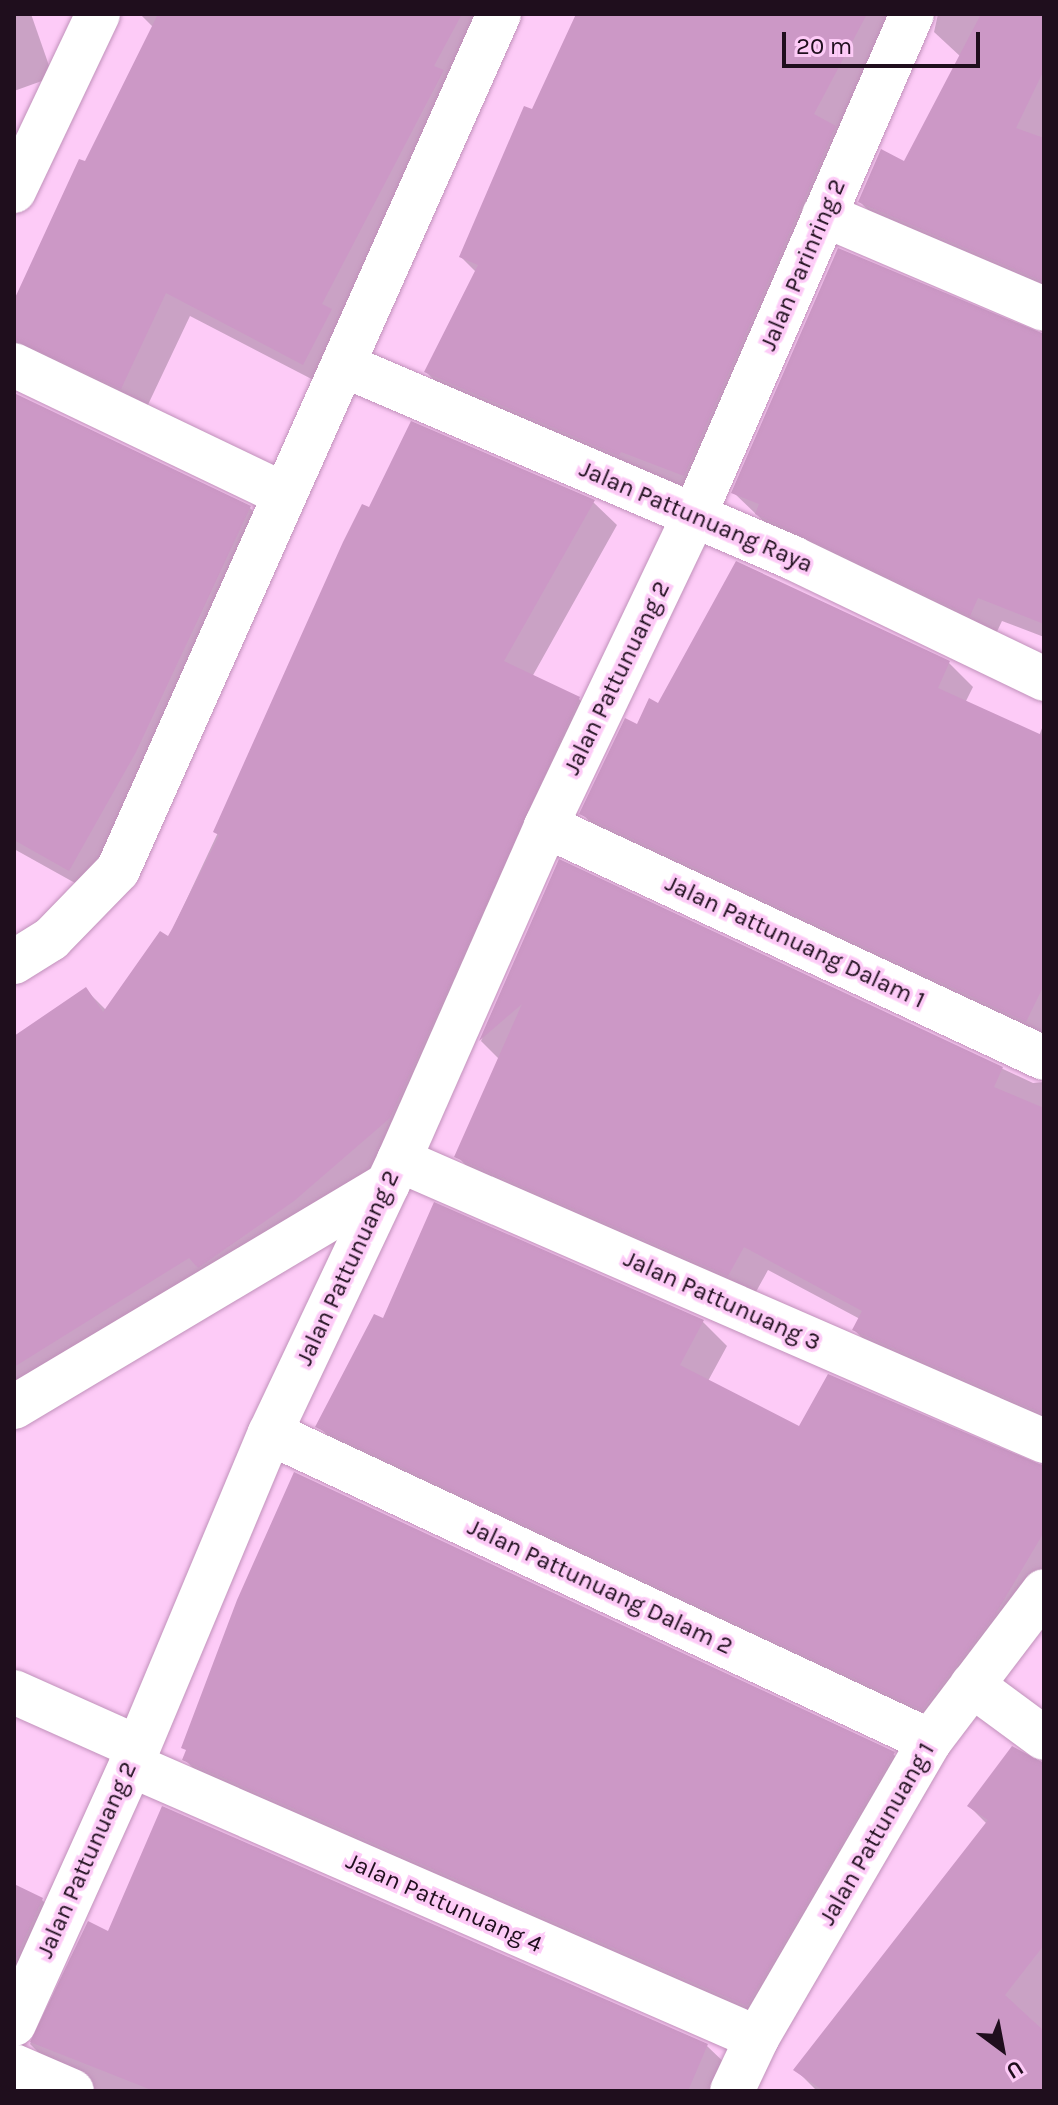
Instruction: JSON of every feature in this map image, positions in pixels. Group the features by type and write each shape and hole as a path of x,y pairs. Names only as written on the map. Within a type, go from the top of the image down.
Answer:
{"street":[{"path":"14,962 51,939 94,900 118,870 499,14"},
{"name":"Jalan Parinring 2","path":"694,516 912,14"},
{"path":"14,191 90,21"},
{"path":"824,215 1044,309"},
{"path":"14,365 283,494"},
{"name":"Jalan Pattunuang Raya","path":"343,365 793,558 1044,679"},
{"name":"Jalan Pattunuang 2","path":"14,2024 270,1433 394,1172 546,826 694,516"},
{"name":"Jalan Pattunuang Dalam 1","path":"546,826 1044,1058"},
{"path":"14,1407 394,1172"},
{"name":"Jalan Pattunuang 3","path":"394,1172 1044,1441"},
{"name":"Jalan Pattunuang Dalam 2","path":"270,1433 930,1741"},
{"name":"Jalan Pattunuang 1","path":"732,2091 757,2038 930,1741 1044,1591"},
{"path":"972,1685 1044,1738"},
{"name":"Jalan Pattunuang 4","path":"14,1692 133,1755 757,2038"},
{"path":"14,2066 72,2091"}],"building":[{"path":"158,14 462,14 434,66 444,70 322,304 332,309 303,365 166,293 121,389 14,340 14,300 79,159 85,161"},
{"path":"576,14 867,14 814,114 836,126 684,476 621,452 619,456 424,372 478,265 459,257 524,106 532,109"},
{"path":"981,14 1044,14 1044,70 1016,128 1044,138 1044,282 858,202 881,149 904,161"},
{"path":"838,248 1044,334 1044,624 978,598 970,616 755,514 759,504 731,493"},
{"path":"14,393 251,506 136,752 69,871 14,840"},
{"path":"411,421 595,500 504,661 580,697 390,1118 294,1201 198,1268 189,1258 14,1367 14,1036 86,987 103,1012 160,931 168,936 219,835 213,832 343,542 362,504 369,507"},
{"path":"736,561 950,661 938,688 1044,736 1044,985 1026,1022 579,814 625,718 637,724 649,698 658,703"},
{"path":"559,859 1003,1067 994,1087 1044,1108 1044,1414 852,1330 862,1311 744,1247 728,1276 454,1157 522,1004 479,1041"},
{"path":"434,1202 704,1320 680,1365 799,1426 828,1374 1044,1466 1044,1532 995,1615 922,1710 315,1427 374,1314 383,1318"},
{"path":"294,1472 895,1752 747,2006 182,1760 186,1750 181,1748 237,1600"},
{"path":"1012,1746 1044,1763 1044,1945 1005,1995 1044,2031 1044,2091 824,2091 793,2070 988,1820 967,1806"},
{"path":"162,1806 708,2044 688,2091 154,2091 30,2042 88,1921 108,1931"},
{"path":"14,1884 43,1898 14,1963"}]}
